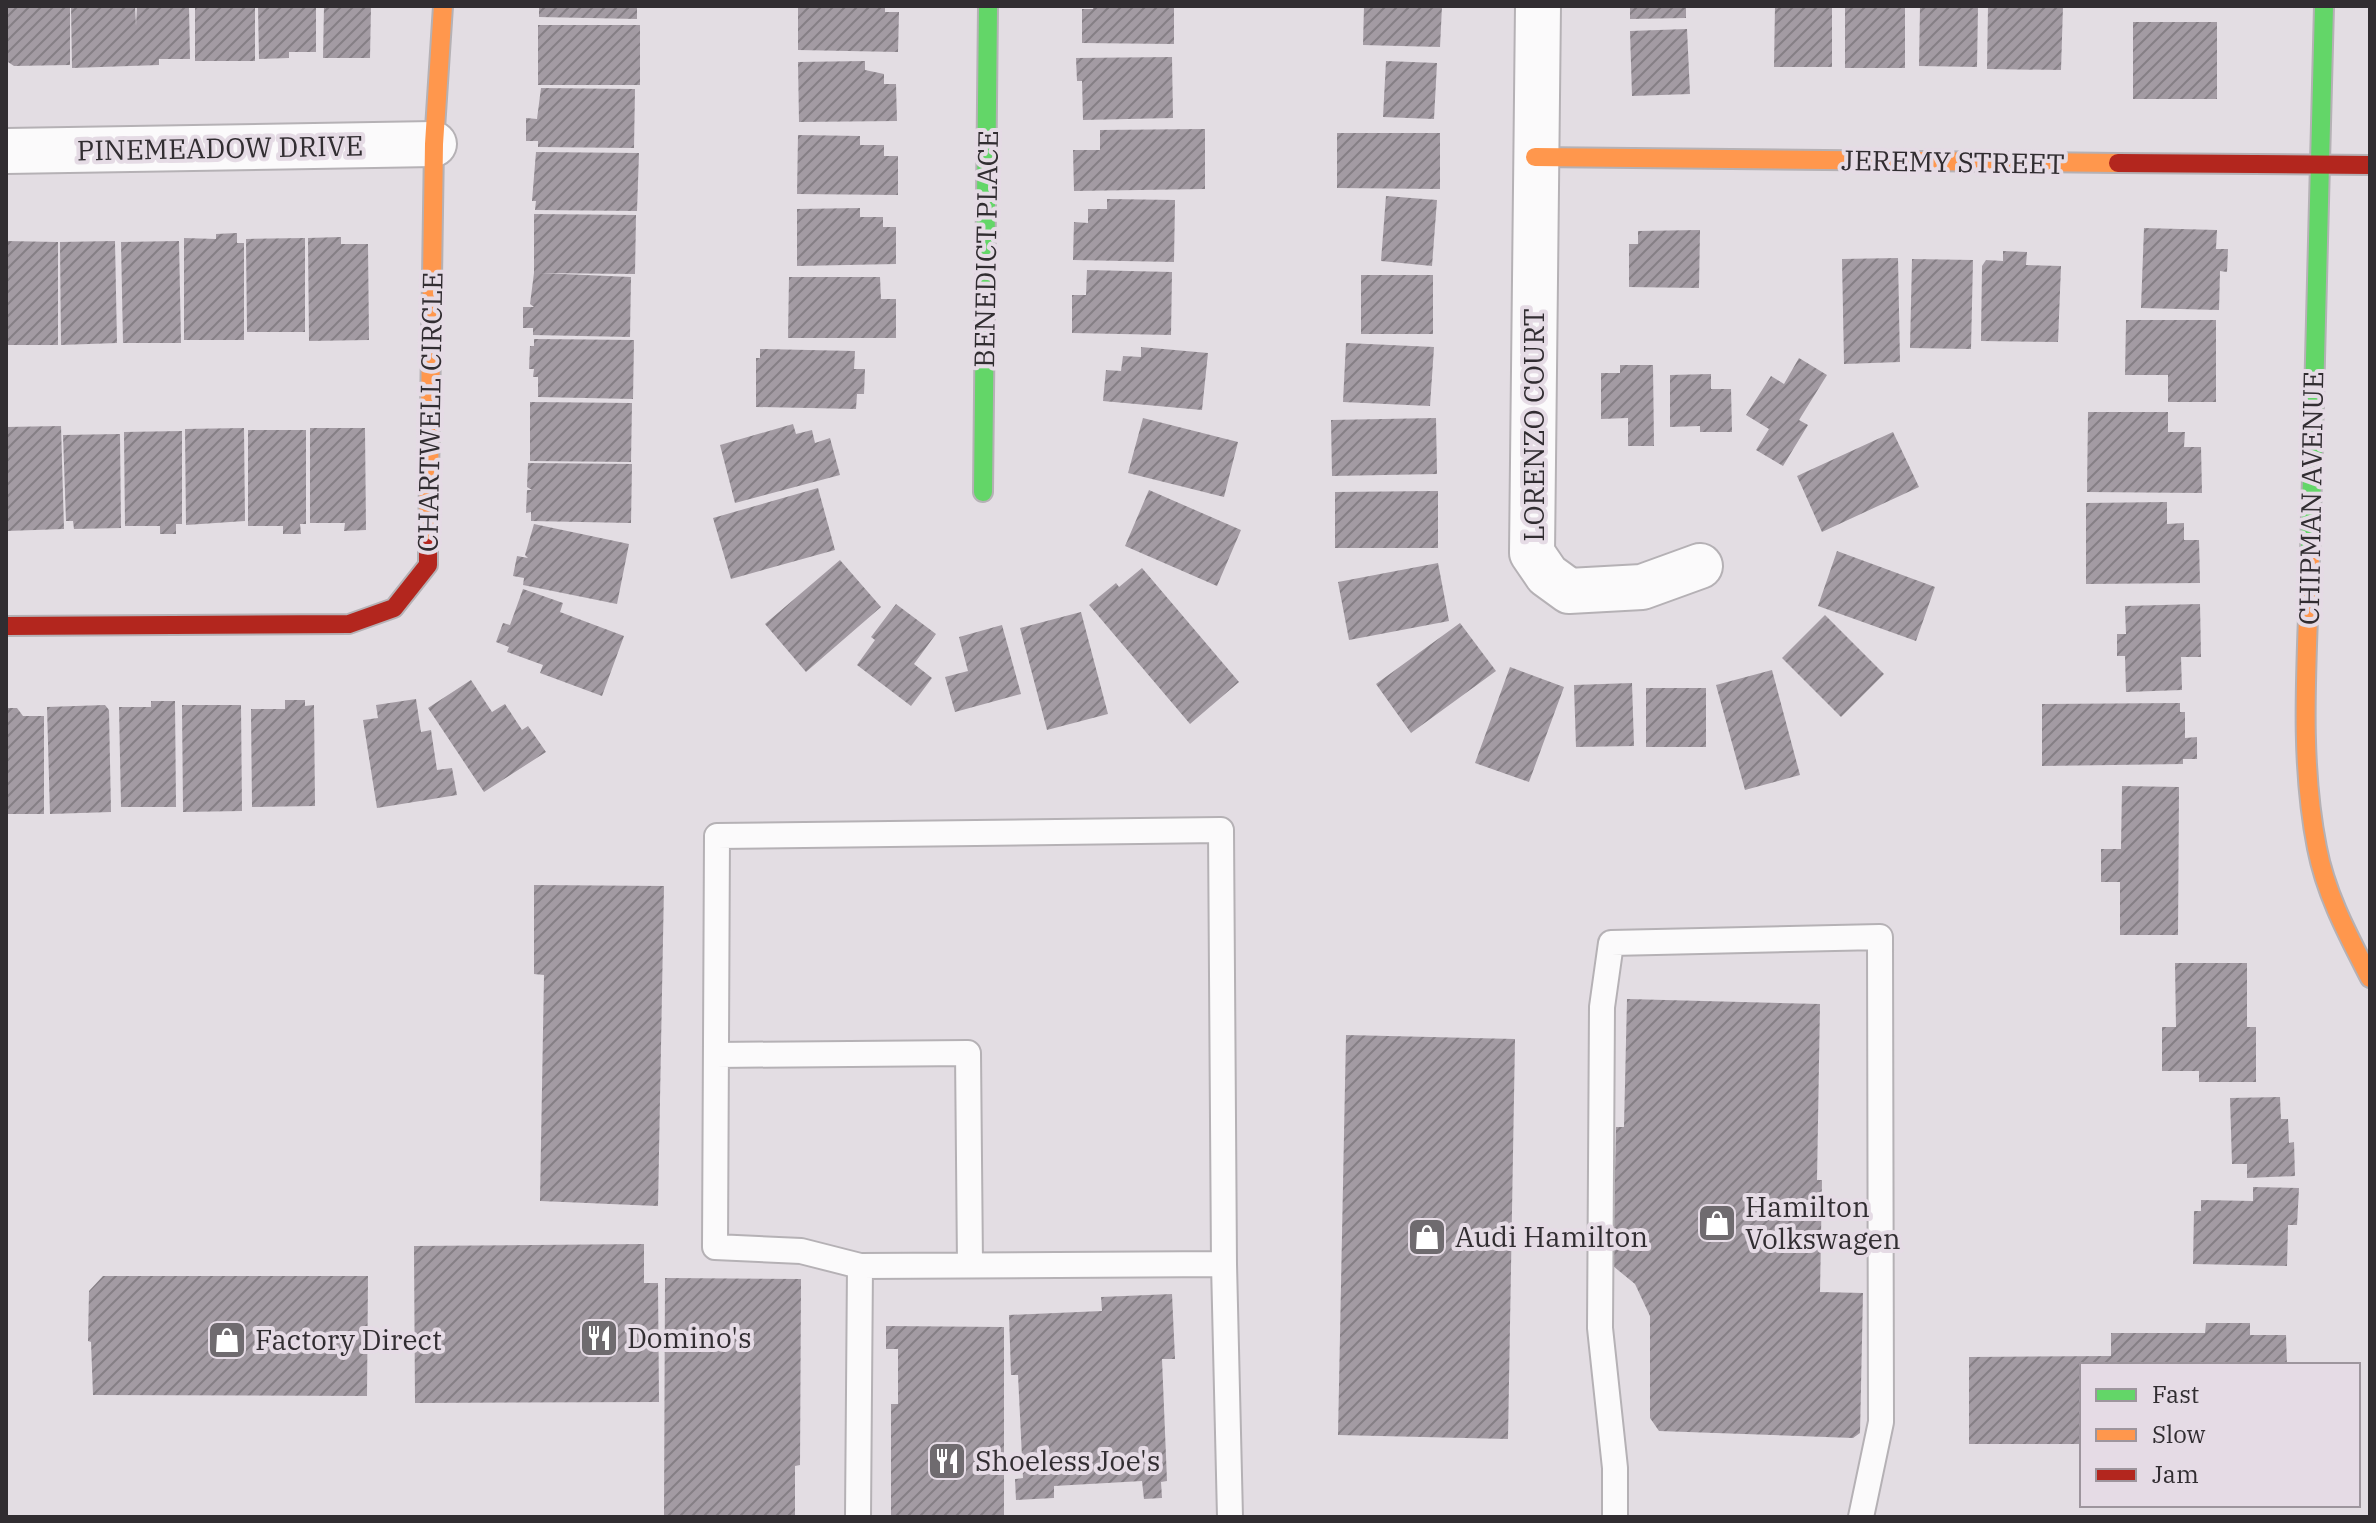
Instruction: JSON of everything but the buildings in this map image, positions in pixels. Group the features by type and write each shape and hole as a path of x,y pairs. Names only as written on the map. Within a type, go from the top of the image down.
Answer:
{"street":[{"name":"CHARTWELL CIRCLE","path":"6,626 349,624 394,608 428,565 434,144 443,6"},
{"name":"BENEDICT PLACE","path":"983,492 988,6"},
{"name":"LORENZO COURT","path":"1538,6 1532,553 1547,575 1569,591 1642,587 1700,566"},
{"name":"CHIPMAN AVENUE","path":"2324,6 2305,761 2317,850 2338,916 2370,978"},
{"name":"PINEMEADOW DRIVE","path":"6,151 434,144"},
{"name":"JEREMY STREET","path":"1535,157 2370,165"}],"lane":[{"path":"1224,1264 860,1266 801,1251 715,1247 717,836 1221,830 1224,1264 1230,1517"},
{"path":"1615,1517 1615,1468 1600,1328 1602,1007 1611,943 1880,937 1881,1422 1861,1517"},
{"path":"716,1055 968,1053 970,1265"},
{"path":"858,1517 860,1266"}],"traffic: fast":[{"path":"983,492 988,6"},
{"path":"2310,555 2324,6"}],"traffic: slow":[{"path":"428,548 434,144 443,6"},
{"path":"1535,157 2118,163"},
{"path":"2310,555 2306,739 2311,812 2326,882 2370,978"}],"traffic: jam":[{"path":"2118,163 2370,165"},
{"path":"6,626 349,624 394,608 428,565 428,548"}],"place":[{"name":"Hamilton Volkswagen","path":"1717,1223"},
{"name":"Audi Hamilton","path":"1427,1237"},
{"name":"Domino's","path":"599,1338"},
{"name":"Factory Direct","path":"227,1340"},
{"name":"Shoeless Joe's","path":"947,1461"}]}
